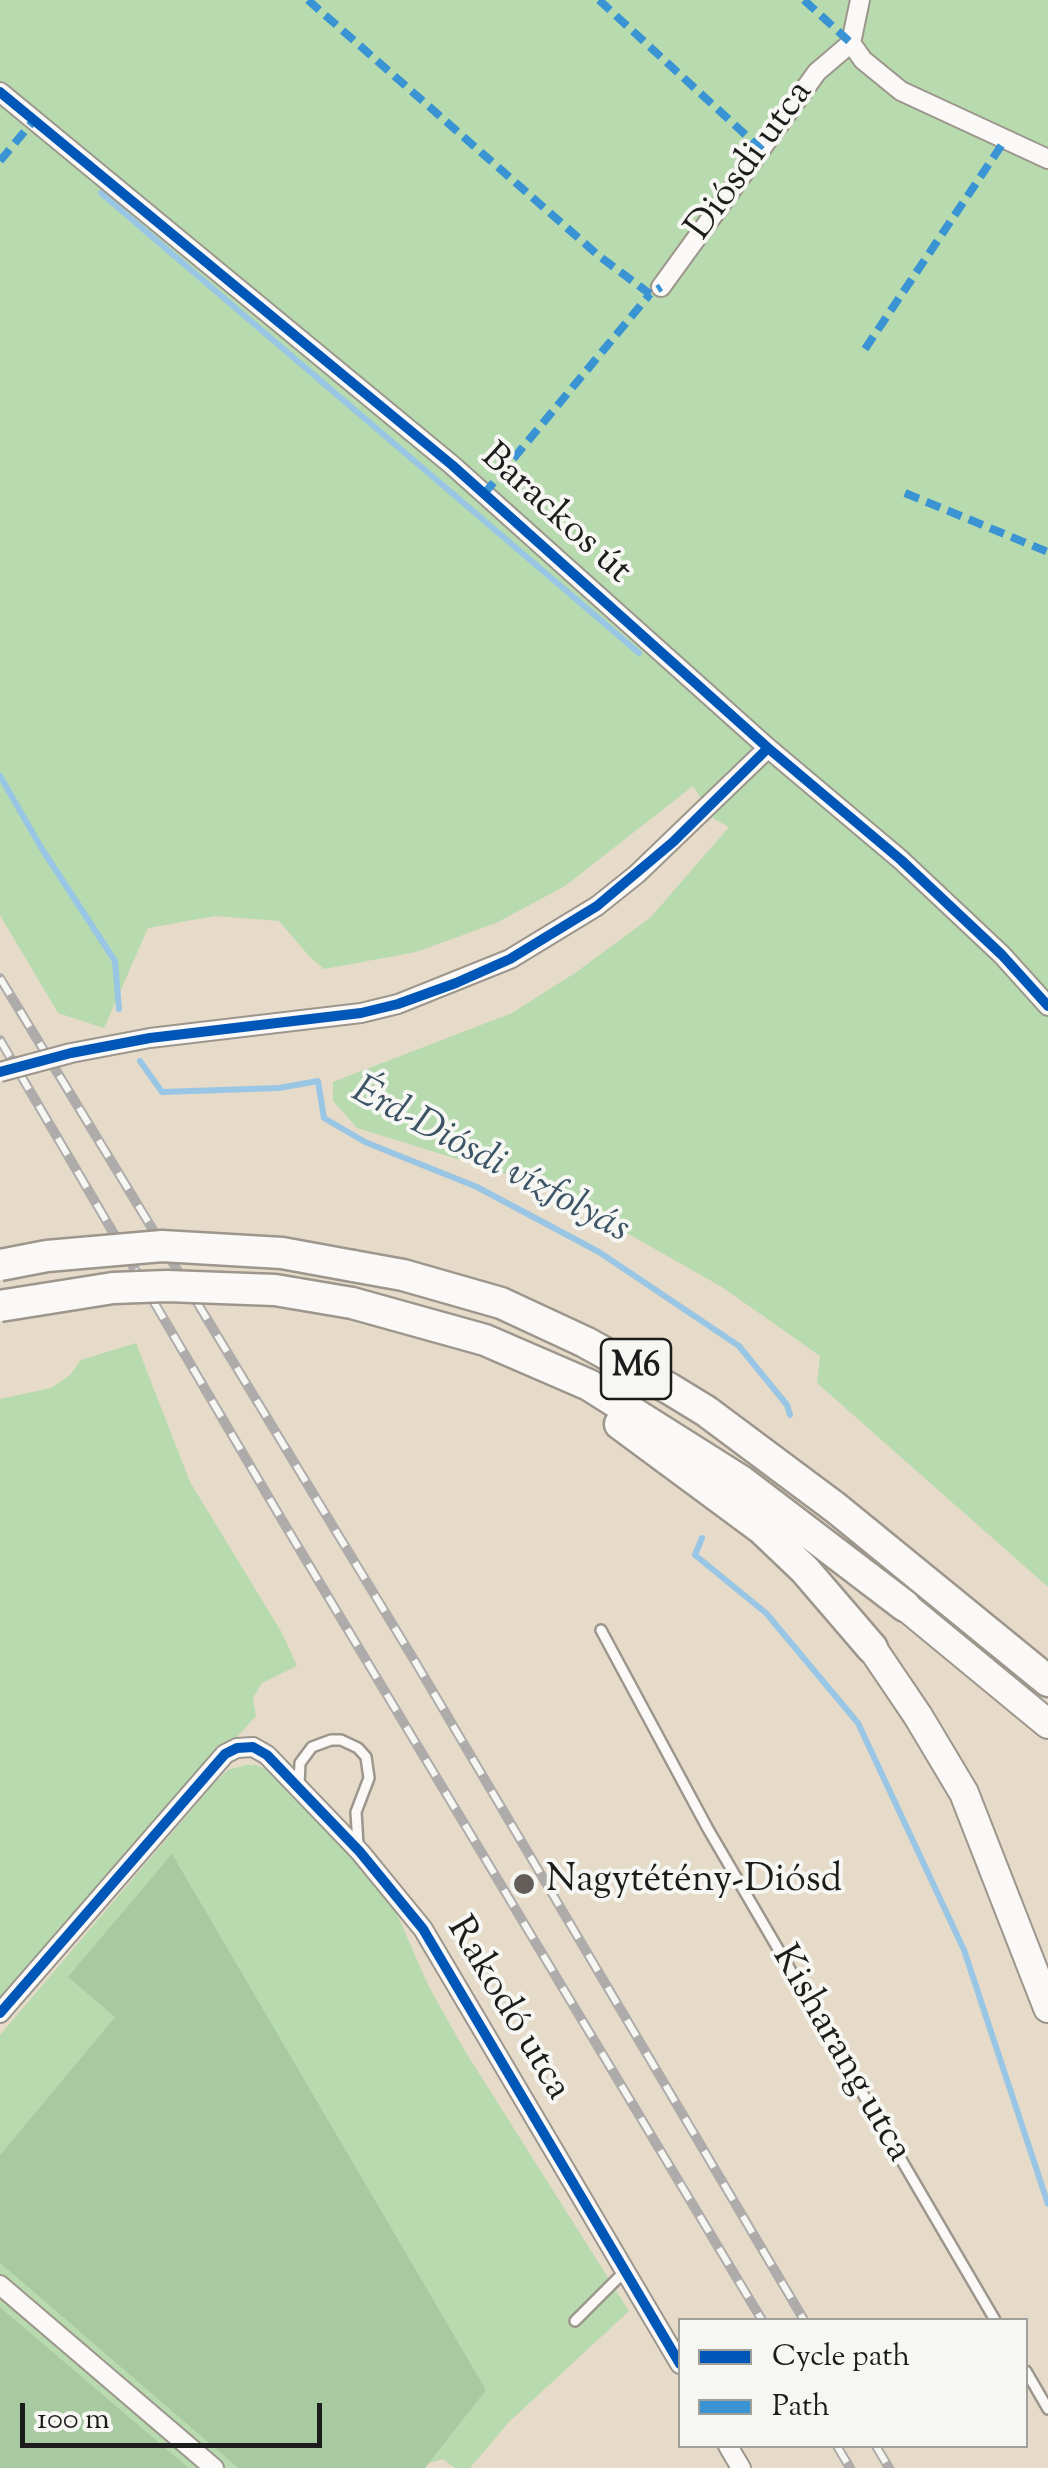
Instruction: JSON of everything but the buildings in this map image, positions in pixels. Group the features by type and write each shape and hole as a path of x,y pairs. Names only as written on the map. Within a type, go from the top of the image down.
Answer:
{"highway":[{"name":"M6","path":"0,1265 47,1256 162,1246 282,1254 402,1275 501,1302 670,1389 756,1447 991,1634"},
{"path":"0,1306 113,1288 275,1290 352,1302 515,1351 589,1385 684,1442 812,1533 1048,1724"},
{"path":"515,1351 684,1469 762,1529 815,1581 872,1648 964,1793 1048,2008"},
{"path":"991,1634 1048,1666"},
{"path":"991,1634 1048,1680"}],"street":[{"path":"851,44 860,0"},
{"name":"Diósdi utca","path":"661,287 817,72 851,44 863,60 900,91 1048,159"},
{"name":"Barackos út","path":"0,92 452,465 768,748 901,860 991,944 1048,1006"},
{"path":"0,1072 150,1038 361,1013 412,998 510,959 552,936 624,885 768,748"},
{"name":"Rakodó utca","path":"0,2013 224,1754 253,1747 267,1755 360,1852 394,1890 438,1952 678,2361"},
{"path":"0,2285 214,2468"}],"lane":[{"name":"Kisharang utca","path":"601,1630 736,1879 994,2318"},
{"path":"302,1793 298,1783 300,1763 312,1748 321,1742 340,1740 358,1748 370,1768 354,1826 360,1852"},
{"path":"575,2321 626,2270"},
{"path":"1028,2374 1048,2409"}],"green space":[{"path":"0,0 1048,0 1048,1587 817,1383 820,1356 722,1287 586,1210 519,1178 357,1128 333,1101 333,1082 512,1013 651,917 729,827 714,819 693,786 565,886 496,923 416,952 324,969 279,921 215,916 148,928 104,1028 58,1013 0,915"},
{"path":"136,1343 190,1482 282,1633 297,1666 262,1683 253,1698 256,1716 0,2000 0,1399 51,1388 70,1375 81,1360"},
{"path":"246,1765 269,1770 372,1877 397,1914 428,1985 465,2051 629,2311 509,2422 470,2468 455,2468 443,2459 429,2463 486,2389 115,2017 0,2155 0,2035 216,1781 228,1770"},
{"path":"172,1854 486,2390 425,2468 238,2468 0,2263 0,2155 115,2017 68,1977"},
{"path":"0,2263 238,2468 189,2468 0,2307"},
{"path":"0,2307 189,2468 0,2468"}],"waterway":[{"path":"101,193 639,653"},
{"name":"Érd-Diósdi vízfolyás","path":"0,776 115,961 119,1009"},
{"name":"Érd-Diósdi vízfolyás","path":"140,1061 162,1092 279,1088 318,1081 324,1118 365,1142 477,1187 599,1252 739,1346 787,1405 790,1415"},
{"name":"Érd-Diósdi vízfolyás","path":"702,1538 695,1555 766,1613 858,1723 964,1950 1048,2204"}],"railway":[{"path":"0,978 416,1663 803,2318"},
{"path":"0,1040 282,1520 761,2318"},
{"path":"838,2448 850,2468"},
{"path":"877,2448 889,2468"}],"marked path":[{"path":"308,0 599,256 650,294 661,287"},
{"path":"599,0 762,150"},
{"path":"804,0 851,43"},
{"path":"0,161 34,120"},
{"path":"865,349 1005,140"},
{"path":"484,494 650,294"},
{"path":"905,493 1048,552"}],"cycle path":[{"path":"0,92 452,465 768,748 901,860 1002,955 1048,1006"},
{"path":"0,1072 150,1038 361,1013 456,983 510,959 597,906 673,842 768,748"},
{"path":"0,2013 225,1754 253,1747 267,1755 360,1852 423,1929 678,2361"}],"place":[{"name":"Nagytétény-Diósd","path":"524,1884"}]}
